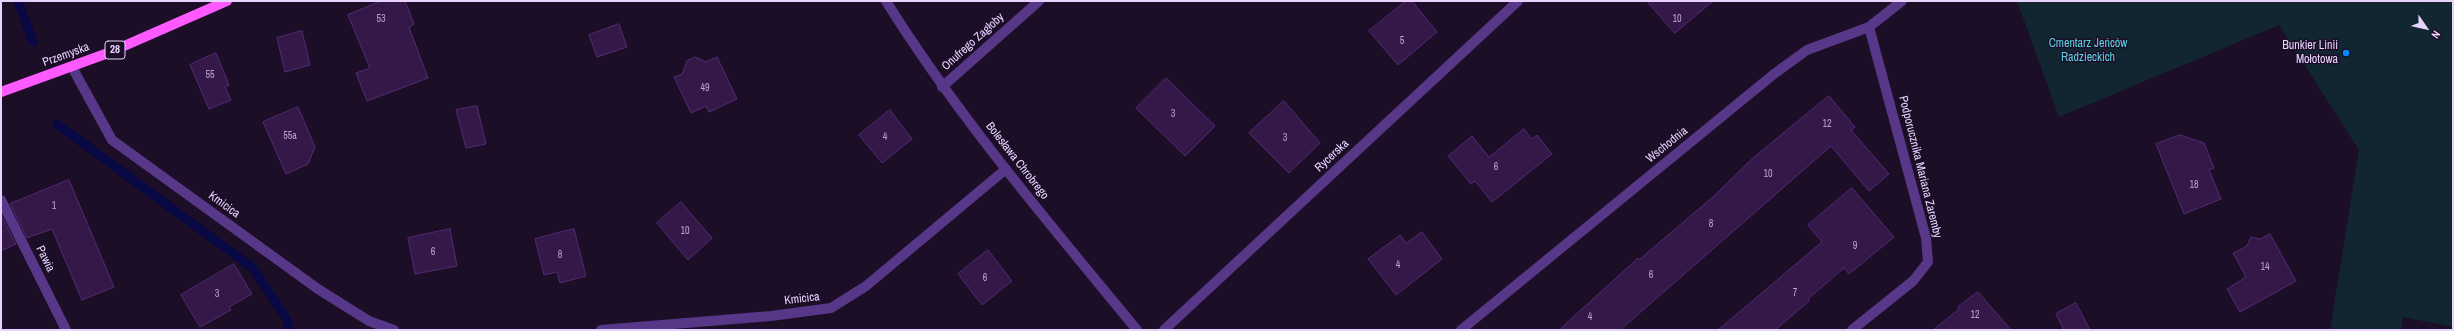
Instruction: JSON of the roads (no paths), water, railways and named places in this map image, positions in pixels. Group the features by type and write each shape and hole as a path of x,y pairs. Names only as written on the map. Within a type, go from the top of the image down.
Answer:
{"main road":[{"name":"Przemyska","path":"1,92 72,67 227,1"}],"street":[{"name":"Bolesława Chrobrego","path":"886,1 942,87 1006,169 1137,330"},
{"name":"Onufrego Zagłoby","path":"942,87 1039,1"},
{"name":"Rycerska","path":"1164,330 1518,1"},
{"name":"Wschodnia","path":"1461,330 1806,50 1869,27 1902,1"},
{"name":"Podporucznika Mariana Zaremby","path":"1852,330 1913,282 1928,262 1926,238 1869,27"},
{"name":"Kmicica","path":"72,67 112,140 318,289 369,321 394,330"},
{"name":"Kmicica","path":"601,330 771,316 831,308 866,286 1006,169"},
{"name":"Pawia","path":"1,200 66,330"}],"waterway":[{"path":"18,1 33,42"},
{"path":"57,124 253,268 287,319 289,330"}],"place":[{"name":"Bunkier Linii Mołotowa","path":"2346,53"}],"park label":[{"name":"Cmentarz Jeńców Radzieckich","path":"2088,51"}]}
